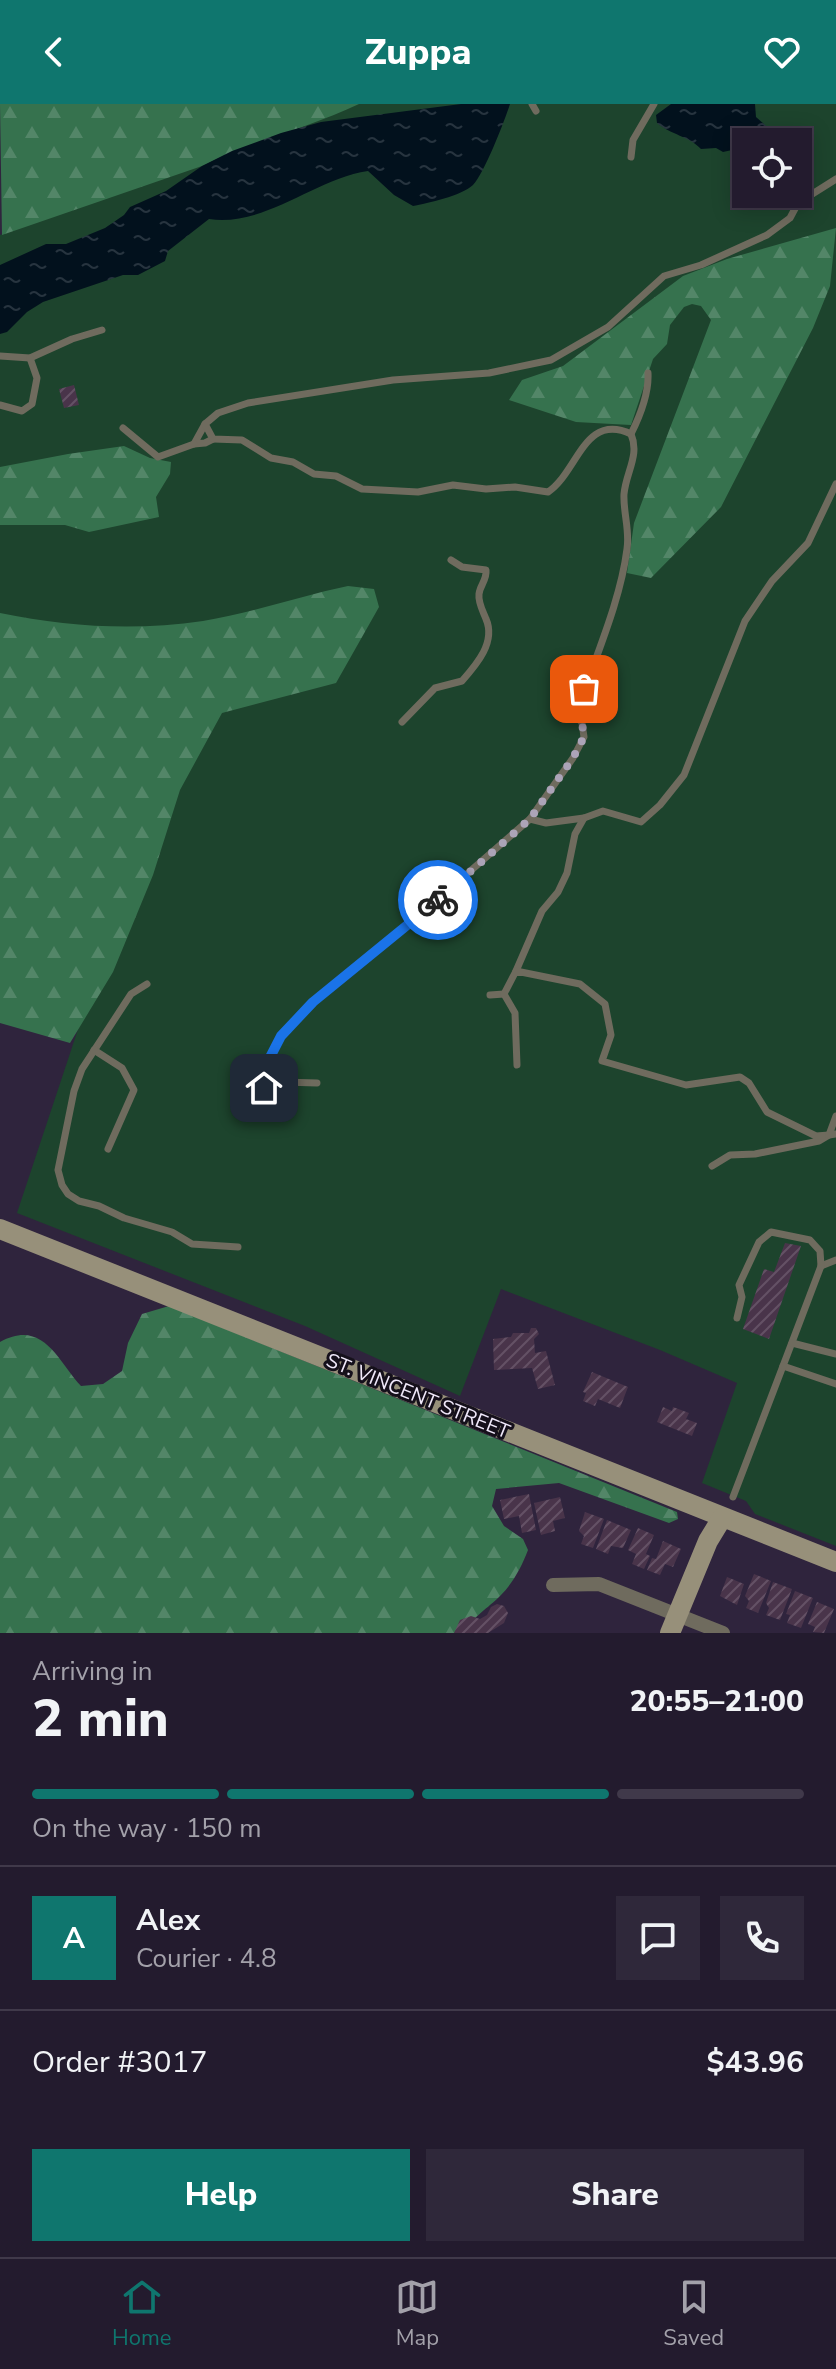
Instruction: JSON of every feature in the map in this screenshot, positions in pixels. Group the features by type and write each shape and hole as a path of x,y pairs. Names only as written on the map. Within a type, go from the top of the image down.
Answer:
{"main road":[{"name":"ST. VINCENT STREET","path":"0,1229 836,1562"},
{"path":"674,1624 708,1541 722,1518"}],"street":[{"path":"553,1585 599,1584 674,1624 723,1633"}],"lane":[{"path":"631,157 633,140 654,104"},
{"path":"194,444 205,424 218,413 248,403 393,380 489,373 551,360 608,327 664,276 701,265 767,235 790,218 798,203 836,179"},
{"path":"0,356 30,358 72,339 102,330"},
{"path":"0,405 22,411 32,404 37,378 30,358"},
{"path":"631,434 641,413 648,373"},
{"path":"205,424 213,439"},
{"path":"123,428 158,457 213,439 242,440 271,458 293,462 314,474 336,476 362,489 418,492 453,485 486,489 507,486 548,492 560,481 594,434 615,429 631,434 635,442 624,493 629,532 627,551 576,715 582,723 584,737 530,819 413,921 313,1002 281,1036 265,1067 254,1079 255,1084 264,1088 283,1082 317,1083"},
{"path":"530,819 546,823 584,818 603,811 641,822 660,805 684,775 745,621 772,581 808,543 836,484"},
{"path":"402,722 435,688 462,681 487,646 490,633 480,605 479,592 486,570 462,567 451,560"},
{"path":"504,994 542,911 558,892 567,873 575,834 584,818"},
{"path":"516,971 580,984 605,1004 611,1035 602,1061 686,1085 740,1077 749,1083 767,1112 816,1136 833,1134"},
{"path":"147,984 131,994 82,1069 74,1091 58,1170 62,1185 68,1194 124,1218 172,1232 192,1244 238,1247"},
{"path":"490,995 504,994"},
{"path":"504,994 515,1013 517,1065"},
{"path":"94,1050 122,1068 134,1090 108,1149"},
{"path":"833,1134 836,1116"},
{"path":"712,1166 730,1155 755,1154 819,1141 833,1134"},
{"path":"733,1497 821,1266 820,1251 810,1240 771,1232 759,1242 739,1285 742,1297 737,1318"},
{"path":"821,1266 836,1260"},
{"path":"792,1343 836,1354"},
{"path":"783,1366 836,1384"}],"green space":[{"path":"0,104 359,104 202,166 2,235"},
{"path":"347,104 836,104 836,1546 755,1514 746,1501 702,1483 737,1383 660,1350 501,1289 460,1396 305,1326 17,1213 187,701 0,644 0,235"},
{"path":"836,228 830,286 813,328 721,507 651,578 627,573 634,523 711,320 701,306 692,304 684,307 670,325 667,344 653,359 631,425 576,422 509,400 522,380 563,366 683,276 727,259"},
{"path":"124,446 150,458 171,462 170,474 156,497 159,517 89,532 65,525 0,525 0,467"},
{"path":"348,586 374,589 379,607 336,683 222,713 180,790 153,875 113,972 70,1043 0,1023 0,613 50,622 101,626 178,624 240,614"},
{"path":"169,1306 677,1512 678,1519 669,1523 559,1483 496,1489 492,1506 504,1526 523,1539 528,1550 509,1585 463,1633 0,1633 0,1342 15,1336 28,1335 38,1339 57,1355 81,1386 103,1384 122,1371 128,1343 142,1314"}],"water":[{"path":"461,104 510,104 483,170 473,185 461,192 413,206 394,195 368,171 348,176 250,216 230,220 209,219 168,251 165,261 138,275 123,275 43,302 27,312 7,332 0,334 0,265 46,244 66,244 105,228 130,207 166,191 202,166 281,133 321,122"},
{"path":"671,104 755,104 756,117 769,128 732,128 732,150 723,152 716,148 701,149 657,123 656,115"}],"building":[{"path":"74,385 79,405 64,408 59,389"},
{"path":"785,1243 801,1246 769,1339 743,1329 764,1269 774,1272"},
{"path":"531,1328 536,1328 539,1334 534,1339 535,1353 546,1351 555,1385 538,1389 532,1368 494,1370 493,1339 511,1337 513,1333 529,1333"},
{"path":"592,1372 628,1387 620,1408 598,1399 595,1406 583,1401 586,1393 583,1392"},
{"path":"663,1407 689,1413 686,1419 697,1423 692,1436 657,1422"},
{"path":"529,1494 536,1530 522,1533 519,1516 504,1519 500,1500"},
{"path":"560,1497 565,1518 553,1521 555,1531 541,1535 534,1503"},
{"path":"585,1512 604,1519 593,1548 581,1544 584,1536 579,1531"},
{"path":"607,1520 631,1530 623,1548 611,1546 608,1554 596,1549"},
{"path":"638,1528 654,1535 644,1569 632,1564 636,1554 628,1550"},
{"path":"663,1541 681,1549 673,1567 665,1564 660,1575 647,1570 652,1558 656,1559"},
{"path":"754,1574 771,1581 758,1613 746,1608 749,1601 745,1596"},
{"path":"727,1577 744,1584 737,1605 720,1596"},
{"path":"773,1582 792,1589 780,1620 766,1615 769,1608 766,1603"},
{"path":"795,1591 813,1598 801,1628 787,1623 790,1615 786,1614"},
{"path":"817,1602 834,1609 824,1633 813,1632 815,1627 808,1624"},
{"path":"497,1604 504,1606 508,1613 504,1623 488,1633 454,1633 460,1620 471,1616 480,1619"}],"way so far":[{"path":"438,900 530,819 573,758 584,737 582,723 576,715 584,689"}],"route":[{"path":"264,1088 255,1084 254,1079 265,1067 281,1036 313,1002 438,900"}]}
